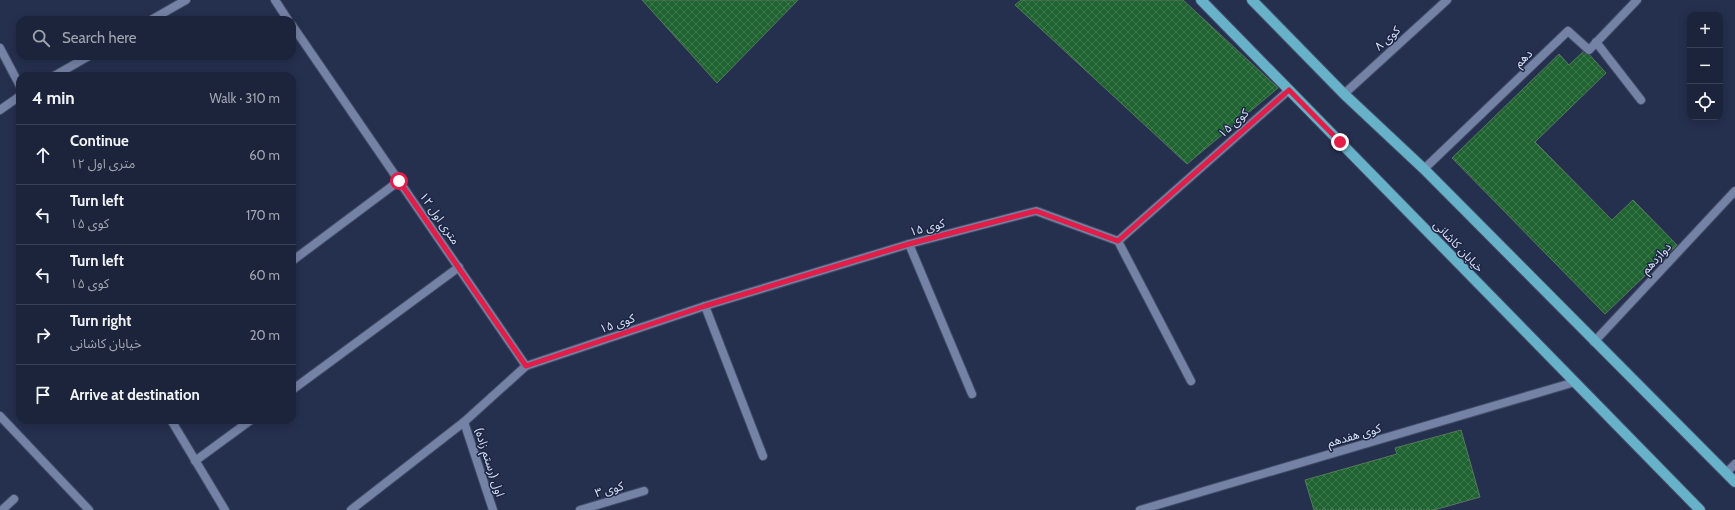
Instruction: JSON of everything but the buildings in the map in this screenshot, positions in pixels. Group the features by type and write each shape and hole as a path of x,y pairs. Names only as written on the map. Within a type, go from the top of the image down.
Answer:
{"main road":[{"name":"خیابان کاشانی","path":"1201,0 1700,510"},
{"path":"1252,0 1344,94 1424,169 1594,342 1735,482"}],"street":[{"path":"158,16 186,0"},
{"path":"275,0 285,16"},
{"name":"کوی ۸","path":"1344,94 1447,0"},
{"path":"1637,0 1596,42 1641,100"},
{"name":"۱۲ متری اول","path":"296,31 526,366"},
{"name":"دهم","path":"1424,169 1568,31 1589,50 1596,42"},
{"path":"0,48 16,78"},
{"path":"61,72 82,60"},
{"name":"کوی ۱۵","path":"526,366 705,306 909,244 1036,211 1118,241 1289,90"},
{"path":"0,110 16,99"},
{"path":"296,258 399,181"},
{"name":"دوازدهم","path":"1594,342 1735,191"},
{"path":"1118,241 1190,381"},
{"path":"909,244 972,394"},
{"path":"296,387 459,267"},
{"path":"705,306 763,456"},
{"path":"351,510 464,422 526,366"},
{"name":"کوی هفدهم","path":"1140,510 1575,382"},
{"path":"0,416 89,510"},
{"name":"اول (رستم زاده)","path":"464,422 493,510"},
{"path":"173,424 225,510"},
{"path":"195,461 246,424"},
{"path":"1726,473 1735,464"},
{"name":"کوی ۳","path":"580,510 644,491"},
{"path":"2,510 14,499"}],"route":[{"path":"399,181 526,366 705,306 909,244 1036,211 1118,241 1289,90 1340,142"}]}
